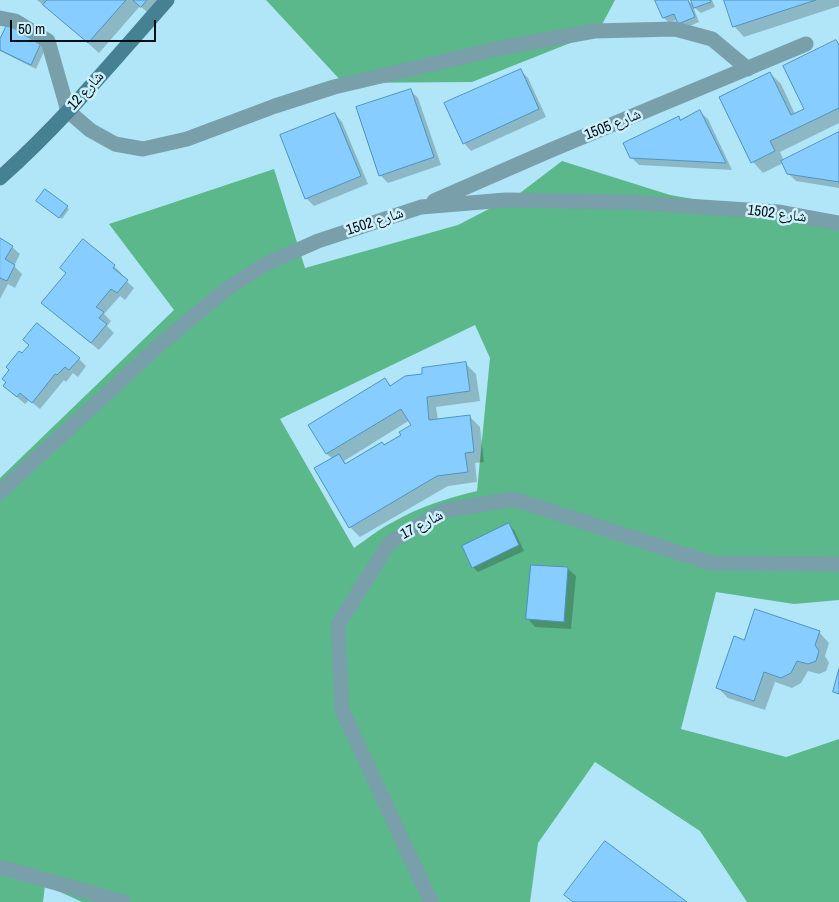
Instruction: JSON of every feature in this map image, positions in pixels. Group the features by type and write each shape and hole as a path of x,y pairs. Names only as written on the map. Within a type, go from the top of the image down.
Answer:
{"main road":[{"name":"شارع 12","path":"0,178 68,111 166,0"}],"street":[{"path":"0,18 15,21 48,41 68,111 90,130 115,144 143,149 187,139 275,106 334,87 501,48 594,31 675,29 712,39 748,69"},
{"name":"شارع 1505","path":"421,207 551,150 806,44"},
{"name":"شارع 1502","path":"0,492 165,340 228,288 266,264 318,241 421,207 506,200 625,202 778,212 839,223"},
{"name":"شارع 17","path":"431,902 342,710 338,625 389,542 444,511 513,499 711,563 839,564"},
{"path":"0,867 122,902"}],"green space":[{"path":"266,0 615,0 598,32 472,82 343,83"},
{"path":"562,161 670,195 839,224 839,600 794,604 716,592 681,729 786,757 839,739 839,902 747,902 700,831 595,762 538,843 530,902 82,902 45,885 43,902 0,902 0,478 174,310 109,224 274,169 305,268 458,225 520,193","holes":["475,325 490,358 477,491 423,507 383,528 354,548 280,419"]}],"building":[{"path":"47,0 126,0 88,43 43,5"},
{"path":"133,0 147,0 141,7"},
{"path":"655,0 688,0 695,17 678,24 674,14 663,18"},
{"path":"691,0 710,0 711,2 694,8"},
{"path":"724,0 816,0 733,27"},
{"path":"7,25 42,41 31,65 0,50 0,39"},
{"path":"836,40 839,45 839,108 770,141 775,151 751,163 719,97 770,72 791,115 804,109 783,66"},
{"path":"521,69 539,109 463,144 444,103"},
{"path":"411,89 434,157 379,176 356,107"},
{"path":"700,110 726,163 630,158 623,143 679,116 680,120"},
{"path":"335,113 361,176 305,199 280,135"},
{"path":"839,132 839,182 787,174 781,161"},
{"path":"45,189 68,206 59,218 36,201"},
{"path":"0,238 13,246 5,259 15,265 7,281 0,278"},
{"path":"83,239 115,265 113,268 128,280 117,293 111,289 96,307 104,312 99,318 107,324 91,343 41,303 66,273 60,268"},
{"path":"37,323 80,358 69,370 65,367 57,375 55,374 32,403 20,393 17,397 3,386 6,382 2,379 9,370 6,367 19,351 22,353 29,345 23,340"},
{"path":"466,362 470,391 427,397 429,420 470,415 474,452 465,453 468,472 437,476 349,528 314,468 339,454 345,464 382,442 384,445 401,435 399,432 411,425 401,409 326,454 308,425 385,378 390,386 405,376 422,374 422,368"},
{"path":"509,523 519,545 472,568 462,546"},
{"path":"531,565 568,567 564,622 526,619"},
{"path":"755,609 820,631 815,645 819,651 816,661 808,664 797,661 791,673 781,678 764,672 754,701 716,688 734,636 744,640"},
{"path":"839,669 839,694 833,692"},
{"path":"605,841 687,902 573,902 564,895"}]}
